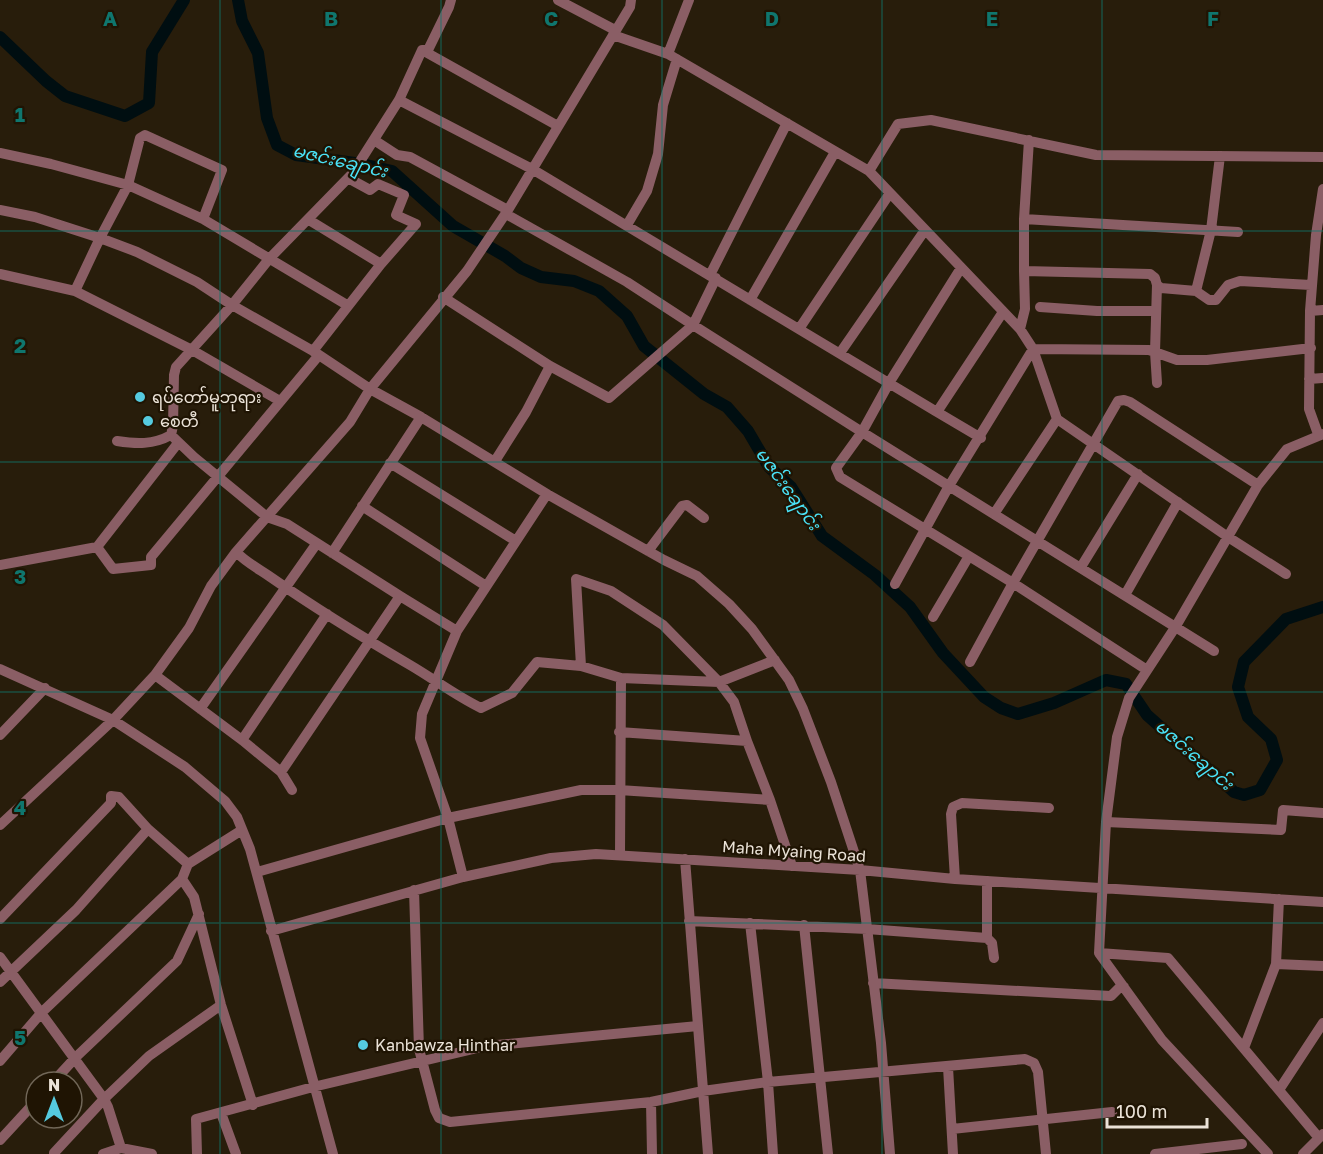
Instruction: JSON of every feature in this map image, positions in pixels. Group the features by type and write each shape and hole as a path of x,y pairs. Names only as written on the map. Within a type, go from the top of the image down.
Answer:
{"street":[{"path":"422,50 428,50 451,0"},
{"path":"558,0 614,32 673,57 869,171 1020,329 1033,349 1057,419 1228,537 1286,574"},
{"path":"0,825 113,720 155,675 189,628 211,586 236,552 350,422 370,389 443,297 467,271 507,212 582,89 630,7 631,0"},
{"path":"627,225 647,190 658,154 663,105 673,57 690,0"},
{"path":"0,565 97,547 174,439 175,371 269,259 350,176 399,100 422,50"},
{"path":"422,50 558,126"},
{"path":"399,100 532,169 981,438"},
{"path":"869,171 898,124 931,120 1096,154 1323,157"},
{"path":"443,297 550,366 609,398 693,325 713,277 787,123"},
{"path":"75,291 128,185 140,138 145,135 222,170 203,219"},
{"path":"374,140 397,155 410,157 627,282 862,432 1214,651"},
{"path":"1020,329 1025,309 1024,219 1029,140"},
{"path":"750,300 836,152"},
{"path":"0,153 128,185 203,219 347,305"},
{"path":"1196,291 1211,230 1220,156"},
{"path":"97,547 113,570 151,565 151,557 280,400 316,353 347,305 416,224 396,215 404,195 378,184 370,190 350,176"},
{"path":"1268,1154 1162,1040 1099,953 1106,822 1117,737 1129,698 1176,626 1258,485 1287,449 1321,434 1309,409 1309,379 1311,285 1323,189"},
{"path":"799,329 890,193"},
{"path":"0,210 34,217 100,238 137,252 197,282 232,305 316,353 370,389 421,417 547,494 697,576 729,604 752,629 789,680 803,709 831,782 860,870 890,1154"},
{"path":"1024,219 1238,232"},
{"path":"309,220 381,264"},
{"path":"840,354 925,230"},
{"path":"961,268 889,382 862,432 836,468 840,477 1013,583 1147,671"},
{"path":"1024,271 1150,274 1155,278 1157,285 1155,352 1157,383"},
{"path":"0,274 75,291 192,350 280,400"},
{"path":"1157,285 1161,288 1196,291 1209,300 1216,300 1228,285 1240,281 1311,285"},
{"path":"1040,307 1097,311 1156,311"},
{"path":"1310,311 1323,310"},
{"path":"937,411 1003,312"},
{"path":"1033,349 1149,350 1177,360 1207,360 1311,348"},
{"path":"895,584 949,486 981,438 1033,349"},
{"path":"495,461 526,412 550,366"},
{"path":"1309,379 1323,378"},
{"path":"970,662 1118,401 1124,400 1258,485"},
{"path":"332,553 421,417"},
{"path":"994,514 1057,419"},
{"path":"117,441 147,443 174,439 267,517 287,524 457,631"},
{"path":"390,463 516,541"},
{"path":"1081,567 1138,474"},
{"path":"463,877 448,818 420,738 422,714 457,631 547,494"},
{"path":"1125,595 1178,502"},
{"path":"648,551 682,506 687,505 704,518"},
{"path":"363,506 486,586"},
{"path":"200,709 317,543"},
{"path":"236,552 246,562 285,588 462,698 482,708 512,693 537,662 581,666 621,678 719,682 775,660"},
{"path":"933,616 969,556"},
{"path":"581,666 576,579 611,591 663,625 719,682 734,702 771,800 792,866"},
{"path":"281,772 400,596"},
{"path":"242,740 327,614"},
{"path":"0,669 113,720 185,767 225,801 237,817 257,872 271,931 333,1154"},
{"path":"155,675 281,772 292,790"},
{"path":"620,855 621,678"},
{"path":"0,735 45,688"},
{"path":"620,732 747,741"},
{"path":"257,872 448,818 581,790 620,790 771,800"},
{"path":"0,919 111,803 111,796 119,798 148,829 188,864"},
{"path":"955,879 951,814 953,807 962,803 1049,808"},
{"path":"1106,822 1281,830 1283,810 1323,813"},
{"path":"0,982 76,910 148,829"},
{"path":"0,1061 42,1012 182,879 188,864 242,830"},
{"name":"Maha Myaing Road","path":"271,931 463,877 551,858 596,854 1323,902"},
{"path":"685,859 708,1154"},
{"path":"182,879 194,897 221,1005 253,1105"},
{"path":"987,881 987,938"},
{"path":"414,890 419,1049 439,1118 450,1122 651,1102 703,1091 768,1083 1025,1059 1034,1063 1038,1072 1046,1154"},
{"path":"1244,1048 1276,964 1279,899"},
{"path":"64,1070 177,961 199,914"},
{"path":"689,921 867,929 987,938 992,943 994,958"},
{"path":"750,923 768,1083 773,1154"},
{"path":"804,926 828,1154"},
{"path":"1099,953 1168,958 1279,1090 1321,1136 1302,1154"},
{"path":"0,957 104,1099 121,1148"},
{"path":"1276,964 1323,966"},
{"path":"873,983 1111,996 1119,988 1124,987"},
{"path":"56,1154 104,1099 149,1056 221,1005"},
{"path":"1279,1090 1323,1023"},
{"path":"197,1154 195,1121 313,1086 486,1046 698,1026"},
{"path":"948,1067 953,1154"},
{"path":"651,1102 652,1154"},
{"path":"952,1129 1112,1112"},
{"path":"221,1113 236,1154"},
{"path":"0,1140 24,1114"},
{"path":"1155,1154 1242,1149 1239,1124"},
{"path":"103,1154 121,1148 152,1154"}],"waterway":[{"name":"မဇင်းချောင်း","path":"0,37 65,96 125,116 149,103 152,52 184,0"},
{"name":"မဇင်းချောင်း","path":"238,0 242,21 258,53 267,118 277,145 296,155 362,164 392,171 453,226 505,256 521,268 541,277 574,281 599,291 627,316 644,346 704,394 727,407 748,431 769,467 791,487 822,536 875,575 910,607 943,653 984,697 1001,708 1018,714 1054,703 1106,680 1126,684 1147,715 1234,792 1244,795 1260,790 1277,760 1271,739 1248,717 1238,687 1244,662 1286,619 1323,607"}],"place":[{"name":"ရပ်တော်မူဘုရား","path":"140,397"},
{"name":"စေတီ","path":"148,421"},
{"name":"Kanbawza Hinthar","path":"363,1045"}]}
